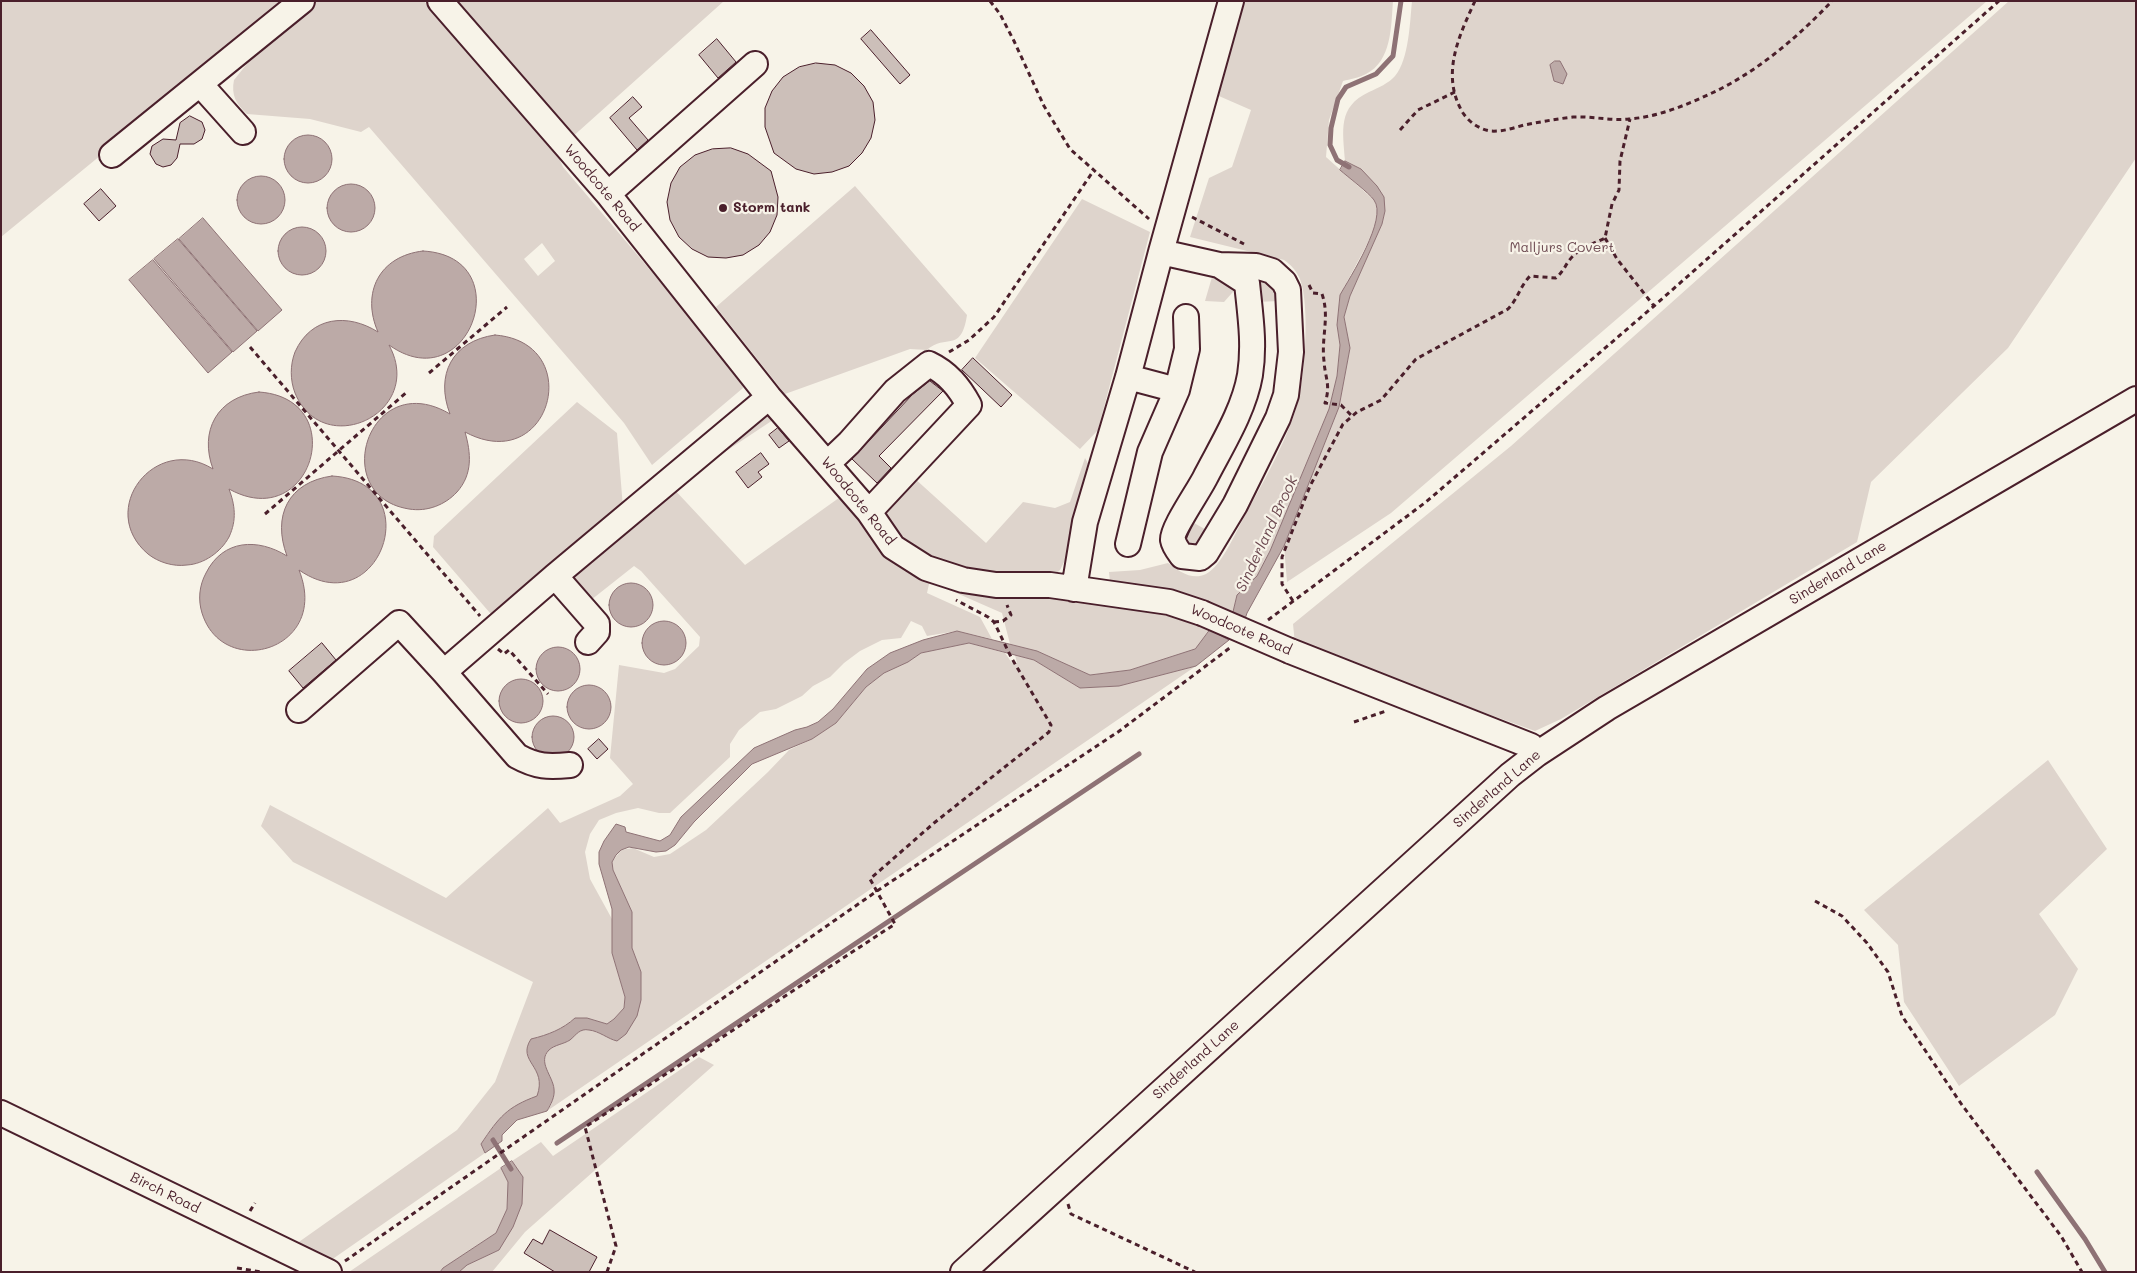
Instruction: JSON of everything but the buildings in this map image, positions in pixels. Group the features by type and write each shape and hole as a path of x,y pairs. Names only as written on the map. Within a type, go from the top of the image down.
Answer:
{"street":[{"path":"112,155 302,1"},
{"name":"Woodcote Road","path":"440,1 608,194 769,397 869,512 894,547 926,568 963,580 996,585 1050,585 1169,602 1202,613 1290,651 1531,746 1537,754"},
{"path":"1074,589 1085,522 1128,377 1231,1"},
{"path":"608,194 756,64"},
{"path":"200,84 242,132"},
{"path":"1164,241 1219,264 1247,283 1252,350 1250,376 1241,406 1197,495 1173,532 1172,540 1177,550 1182,556 1191,558 1200,558 1217,536 1236,505 1271,434 1286,395 1291,352 1290,305 1288,290 1284,282 1272,271 1256,266 1219,264"},
{"path":"1128,544 1150,452 1177,390 1187,349 1186,318"},
{"path":"820,455 849,443 895,391 929,364 937,368 959,387 969,405 869,512"},
{"path":"1128,377 1177,390"},
{"path":"444,672 555,576 769,397"},
{"name":"Sinderland Lane","path":"963,1272 1510,775 1537,754 1607,708 2136,398"},
{"path":"555,576 597,624 597,632 588,642"},
{"path":"299,710 399,623 517,756 532,764 551,767 570,764"},
{"name":"Birch Road","path":"1,1113 333,1269"}],"path":[{"path":"990,1 1000,14 1044,106 1070,149 1154,223 1164,241"},
{"path":"1475,1 1461,31 1453,60 1452,76 1454,92 1460,109 1466,118 1475,125 1489,130 1506,130 1571,118 1630,119 1660,113 1686,104 1739,79 1806,27 1832,1"},
{"path":"1261,625 1426,502 1654,306 1999,1"},
{"path":"1400,130 1418,110 1454,92"},
{"path":"1630,119 1620,161 1618,190 1612,204 1606,238 1617,258 1654,306"},
{"path":"929,364 969,340 994,317 1094,170"},
{"path":"1293,601 1282,584 1282,557 1310,486 1343,424 1352,416 1381,400 1416,358 1508,309 1516,300 1521,286 1530,276 1556,278 1563,272 1573,256 1586,247 1606,238"},
{"path":"429,374 507,307"},
{"path":"250,347 339,450 489,632 504,654 509,650 548,694"},
{"path":"265,514 407,392"},
{"path":"1325,404 1341,405 1352,416"},
{"path":"607,1272 616,1246 585,1127 895,924 870,879 934,823 1049,732 1051,725 1011,657 994,622 1003,621"},
{"path":"333,1269 877,891 1118,732 1237,643"},
{"path":"1354,722 1389,710 1400,693"},
{"path":"1815,901 1842,916 1867,943 1888,972 1902,1016 1962,1105 2061,1236 2082,1272"},
{"path":"1055,1188 1066,1201 1071,1214 1195,1272"},
{"path":"237,1268 261,1272"}],"green space":[{"path":"1,1 289,1 1,237"},
{"path":"311,1 424,1 554,147 563,167 739,375 743,388 652,465 624,423 369,127 361,132 310,119 247,114 240,107 234,95 234,80 278,25","holes":["542,243 555,261 538,276 524,259"]},
{"path":"452,1 724,1 570,139"},
{"path":"1240,1 1393,1 1388,42 1381,61 1366,74 1343,81 1329,120 1326,157 1375,201 1378,214 1372,235 1340,295 1337,325 1340,345 1337,376 1329,409 1270,551 1257,576 1237,595 1232,616 1110,582 1109,572 1140,570 1168,563 1191,576 1201,576 1212,570 1227,550 1271,468 1290,426 1299,399 1304,364 1306,324 1303,289 1296,272 1284,260 1190,237 1209,178 1232,167 1251,110 1212,93"},
{"name":"Malljurs Covert","path":"1412,1 1987,1 1391,513 1287,582 1284,546 1339,407 1350,348 1344,318 1350,296 1382,224 1385,211 1361,169 1345,161 1344,121 1351,105 1359,98 1390,81 1400,69 1408,40"},
{"path":"2009,1 2136,1 2136,158 2008,348 1871,482 1857,542 1561,719 1535,731 1295,644 1293,624 1511,446"},
{"path":"855,186 967,315 964,327 961,335 952,341 934,345 927,350 910,349 785,394 716,307"},
{"path":"1082,199 1150,232 1098,430 1080,449 975,358"},
{"path":"1191,269 1240,284 1224,302 1205,301 1212,277"},
{"path":"1253,274 1272,279 1281,301 1254,302"},
{"path":"577,402 617,433 623,508 497,616 490,613 433,547 434,536"},
{"path":"766,416 776,418 674,486 732,436"},
{"path":"776,418 790,426 787,430"},
{"path":"1085,458 1089,465 1066,558 1060,570 1052,577 982,579 911,553 882,512 913,477 986,543 1023,502 1055,508 1070,502"},
{"path":"672,487 745,565 843,495 892,554 908,566 931,575 927,593 980,617 992,639 957,631 927,636 922,626 911,621 901,638 882,640 860,651 830,677 813,686 802,696 776,709 760,712 739,730 730,744 730,757 670,813 659,813 638,808 616,813 599,820 590,834 585,852 590,879 612,919 612,953 625,997 624,1008 607,1024 587,1018 575,1018 555,1031 531,1039 527,1047 527,1053 539,1078 537,1096 519,1104 498,1120 481,1144 485,1153 324,1265 299,1250 296,1244 457,1130 495,1082 533,982 293,862 261,826 270,805 446,898 548,808 560,823 620,796 633,784 610,758 619,665 664,673 675,669 699,646 700,637 641,571 634,566 591,600 571,574"},
{"path":"1187,519 1210,532 1197,546 1186,541 1181,530"},
{"path":"944,578 1059,598 1144,609 1178,617 1210,630 1196,649 1130,670 1090,675 1037,651 1010,644 1002,613 945,588 942,586"},
{"path":"969,643 1005,653 1012,663 1017,663 1015,655 1034,660 1080,688 1119,686 1196,666 547,1111 552,1103 544,1068 544,1061 549,1050 586,1030 617,1041 641,973 632,948 632,912 613,870 612,862 621,850 633,848 654,857 670,854 706,830 789,750 812,739 836,723 866,687 884,673 908,662 921,653"},
{"path":"2048,760 2107,849 2039,914 2078,969 2055,1015 1959,1086 1904,1002 1898,945 1864,910"},
{"path":"699,1057 714,1065 525,1232 492,1272 459,1272 467,1265 499,1250 523,1177 512,1161 541,1142 553,1156"},
{"path":"501,1168 508,1182 507,1209 496,1233 443,1268 440,1272 349,1272"}],"shaded area":[{"path":"1555,61 1560,61 1567,74 1563,84 1554,81 1550,65"},
{"path":"308,135 317,137 325,142 330,150 332,159 330,168 325,176 317,181 308,183 299,181 291,176 286,168 284,159 286,150 291,142 299,137"},
{"path":"1345,161 1361,169 1377,186 1384,197 1385,211 1382,224 1350,296 1344,317 1350,348 1339,407 1284,546 1247,613 1244,622 1232,616 1237,595 1257,576 1270,551 1329,409 1337,376 1340,345 1337,325 1340,295 1366,248 1376,220 1377,209 1374,200 1340,170"},
{"path":"261,176 270,178 278,183 283,191 285,200 283,209 278,217 270,222 261,224 252,222 244,217 239,209 237,200 239,191 244,183 252,178"},
{"path":"351,184 360,186 368,191 373,199 375,208 373,217 368,225 360,230 351,232 342,230 334,225 329,217 327,208 329,199 334,191 342,186"},
{"path":"203,218 282,310 258,331 179,239"},
{"path":"302,227 311,229 319,234 324,242 326,251 324,260 319,268 311,273 302,275 293,273 285,268 280,260 278,251 280,242 285,234 293,229"},
{"path":"178,239 257,331 233,352 154,259"},
{"path":"423,251 453,259 470,276 476,298 473,321 461,342 442,355 417,358 389,345 397,369 394,391 383,408 366,420 347,426 327,424 309,413 295,393 291,378 293,357 302,340 310,331 331,321 355,322 378,332 373,318 372,304 373,291 378,279 395,260 408,254"},
{"path":"153,260 232,352 208,373 129,280"},
{"path":"495,335 524,343 541,360 549,381 547,403 537,423 519,437 495,441 465,432 469,448 466,478 457,492 441,504 416,510 384,499 369,482 365,461 368,439 380,420 398,407 422,404 450,414 445,386 446,373 451,362 458,352 468,344"},
{"path":"259,392 288,400 305,416 312,437 310,460 299,480 282,494 258,498 229,489 234,513 232,531 221,548 206,560 193,564 176,565 161,562 152,557 133,536 128,517 130,498 139,481 153,468 171,461 191,461 213,469 208,442 210,429 215,418 232,401 244,395"},
{"path":"332,476 362,484 380,501 386,523 383,546 371,566 352,580 328,582 299,570 305,598 300,620 288,637 270,647 250,650 231,646 214,634 202,613 200,593 206,573 222,553 242,545 264,546 287,556 282,527 287,503 294,493 304,485"},
{"path":"631,583 643,587 649,593 653,605 649,617 643,623 631,627 619,623 613,617 609,605 613,593 619,587"},
{"path":"664,621 676,625 682,631 686,643 682,655 676,661 664,665 652,661 646,655 642,643 646,631 652,625"},
{"path":"1210,630 1229,640 1196,666 1119,686 1080,688 1034,660 969,643 921,653 908,662 884,673 866,687 836,723 812,739 752,764 694,822 675,845 666,851 656,852 629,847 621,850 612,862 613,870 632,912 632,948 641,972 641,1000 637,1016 626,1034 617,1041 600,1033 583,1030 565,1043 549,1050 546,1055 545,1064 554,1092 547,1111 517,1120 502,1135 502,1141 485,1153 481,1144 504,1114 518,1104 537,1096 539,1078 527,1053 527,1047 531,1039 555,1031 575,1018 587,1018 607,1024 624,1008 625,997 612,953 612,909 599,864 599,852 616,824 625,827 626,832 660,841 670,835 681,817 754,748 818,722 833,709 867,669 890,653 923,640 957,631 1037,651 1090,675 1130,670 1195,649"},
{"path":"558,647 570,651 576,657 580,669 576,681 570,687 558,691 546,687 540,681 536,669 540,657 546,651"},
{"path":"521,679 533,683 539,689 543,701 539,713 533,719 521,723 509,719 503,713 499,701 503,689 509,683"},
{"path":"589,685 601,689 607,695 611,707 607,719 601,725 589,729 577,725 571,719 567,707 571,695 577,689"},
{"path":"557,716 565,719 571,725 574,737 571,749 565,755 549,758 541,755 535,749 532,733 535,725 541,719"},
{"path":"512,1161 523,1177 522,1204 513,1227 499,1250 467,1265 459,1272 440,1272 443,1268 496,1233 507,1209 508,1182 501,1168"}],"waterway":[{"name":"Sinderland Brook","path":"1349,167 1337,160 1330,145 1331,128 1338,99 1346,87 1376,74 1393,56 1401,1"},
{"path":"557,1143 1139,754"},
{"name":"Sinderland Brook","path":"493,1140 511,1169"},
{"path":"2037,1172 2085,1239 2105,1272"}],"place":[{"name":"Storm tank","path":"723,208"}]}
